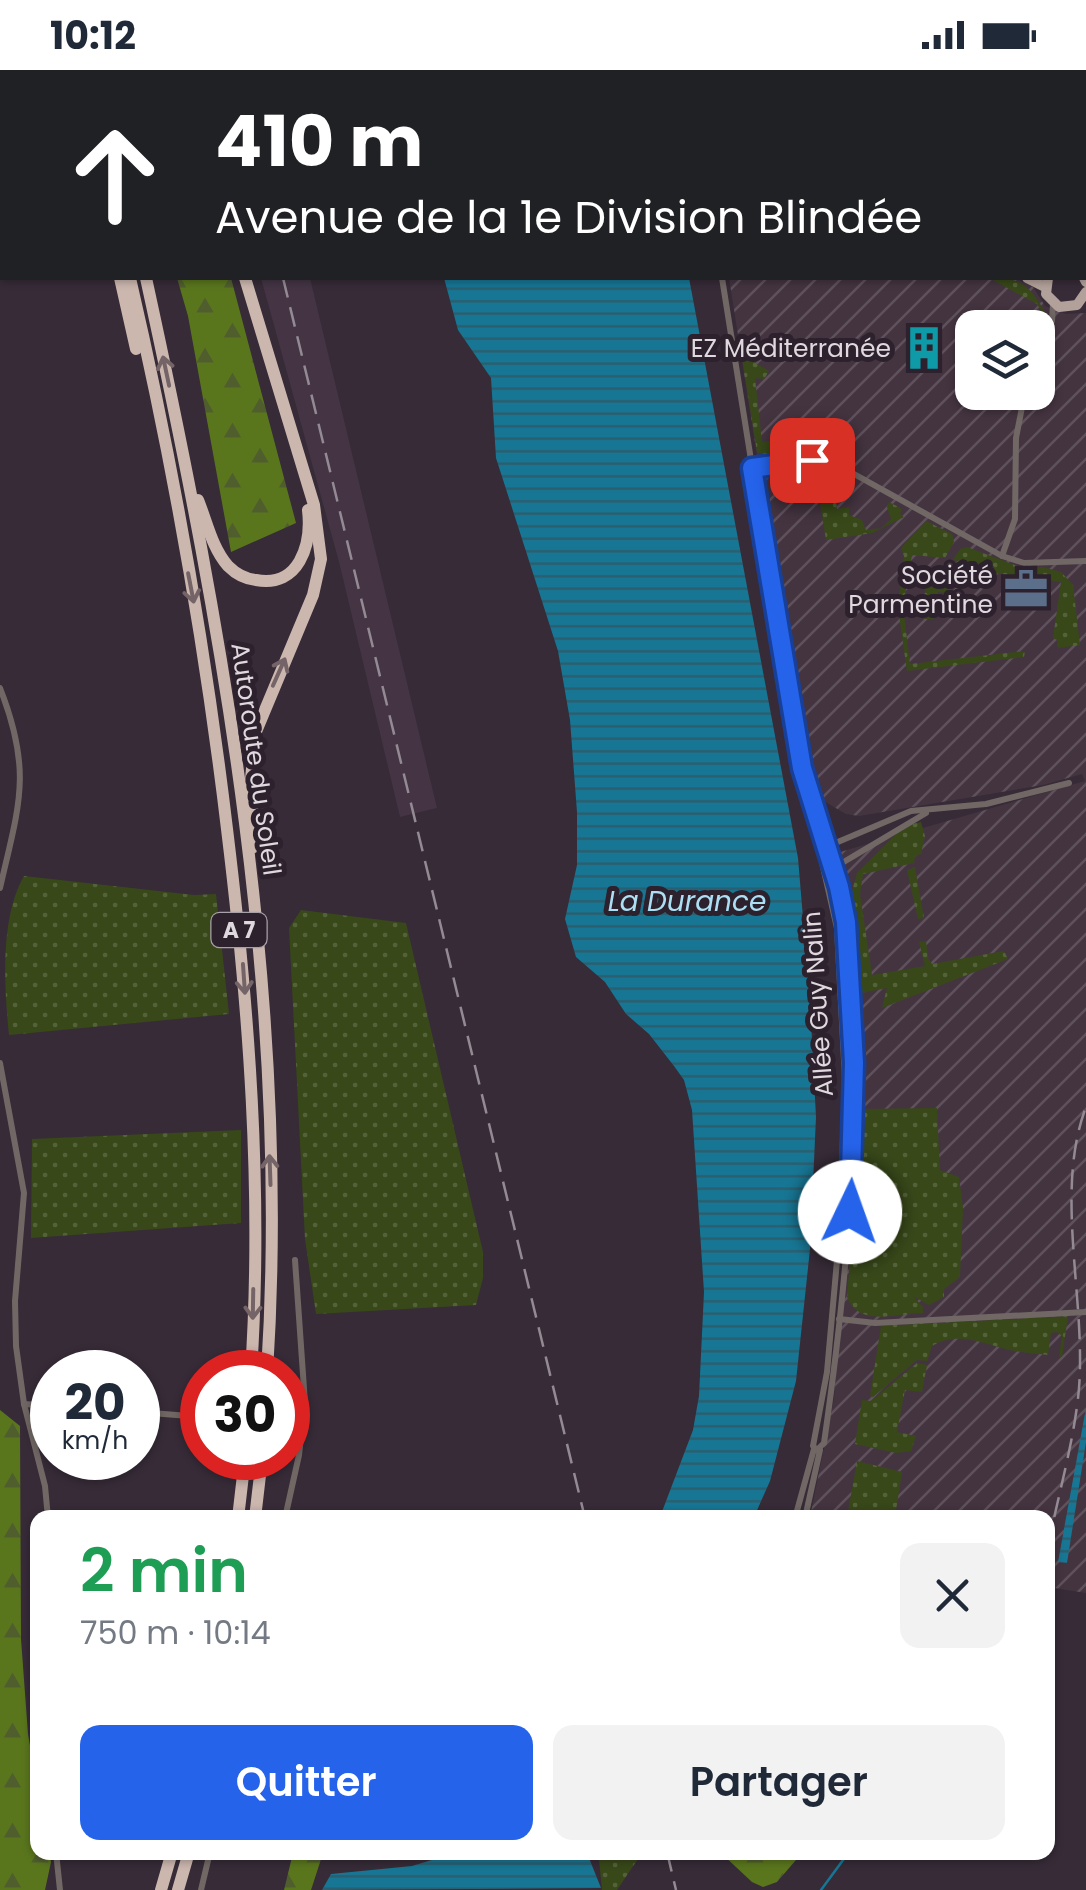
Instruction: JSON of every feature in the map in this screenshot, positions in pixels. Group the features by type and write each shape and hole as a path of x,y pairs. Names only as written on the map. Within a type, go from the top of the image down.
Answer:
{"highway":[{"path":"120,280 152,426 173,492"},
{"name":"Autoroute du Soleil","path":"130,280 212,708 242,955 252,1089 255,1233 251,1350"},
{"name":"Autoroute du Soleil","path":"146,280 227,695 258,939 272,1234 268,1350"},
{"path":"185,465 217,551 231,569 246,579 265,582 282,579 293,571 306,549 307,506 243,280"},
{"path":"243,280 314,505 322,559 313,595 255,734 250,808 260,903 258,939"},
{"path":"239,1510 242,1480"},
{"path":"256,1510 259,1480"},
{"path":"161,1890 170,1860"},
{"path":"178,1890 187,1860"}],"main road":[{"path":"1046,282 1070,306 1086,292"}],"street":[{"path":"722,280 802,768"},
{"path":"1002,556 1015,518 1016,438 1021,410"},
{"path":"752,468 803,461 836,464 1002,556 1024,562 1086,562"},
{"path":"0,688 13,720 22,775 20,805 3,860 0,888"},
{"name":"Allée Guy Nalin","path":"802,768 823,832 824,851 837,880 848,943 854,1082 849,1233 806,1510"},
{"name":"Allée Guy Nalin","path":"802,768 824,851 837,928 846,1079 837,1319"},
{"path":"927,812 842,863 832,862 824,851 836,841 859,836 911,811 986,804 1069,784"},
{"path":"823,832 836,841"},
{"path":"837,880 842,863"},
{"path":"0,1063 23,1178 15,1331 24,1404 47,1510"},
{"path":"294,1260 299,1350"},
{"path":"837,1319 876,1322 1086,1312"},
{"path":"24,1404 30,1404"},
{"name":"Allée Guy Nalin","path":"798,1510 817,1449"},
{"path":"286,1510 292,1480"},
{"path":"57,1860 60,1890"},
{"path":"201,1890 208,1860"}],"shaded area":[{"path":"262,280 310,280 437,808 400,817 339,562"},
{"path":"729,280 1019,280 1033,287 1045,306 1066,314 1086,313 1086,1593 1055,1588 1055,1510 811,1510 834,1399 857,1081 854,942 833,854 1085,781 1082,774 1043,785 859,816 846,814 827,803 815,789 791,671"}],"green space":[{"path":"178,280 232,280 296,523 231,552 188,316"},
{"path":"993,280 1023,284 1044,310 1037,304"},
{"path":"739,339 750,344 754,362 769,371 764,379 755,378 762,442 806,437 807,454 772,458 757,452"},
{"path":"817,485 835,493 837,509 849,507 849,515 862,520 866,530 881,528 891,519 889,502 902,509 900,514 904,517 872,533 826,540"},
{"path":"926,521 952,534 954,542 945,558 912,555 903,606 910,664 1025,651 1024,657 907,671 898,608 904,556 901,548"},
{"path":"967,547 1023,568 1043,567 1061,572 1073,585 1080,645 1058,648 1053,638 1061,582 994,573 994,566 953,560 960,549"},
{"path":"929,583 952,586 951,594 938,592 934,619 925,619 922,614"},
{"path":"921,822 925,836 921,854 915,856 914,863 863,874 860,894 872,975 925,966 919,942 926,941 932,964 1004,951 1008,959 882,1008 887,988 862,993 852,891 857,873 904,826"},
{"path":"915,867 924,918 918,919 907,870"},
{"path":"24,876 194,895 216,894 229,1014 9,1035 7,932"},
{"path":"301,910 406,923 483,1252 483,1278 476,1305 316,1314 305,1239 289,928"},
{"path":"937,1108 940,1170 959,1177 963,1208 960,1277 944,1289 944,1297 929,1305 913,1296 923,1307 923,1313 880,1317 860,1313 847,1297 862,1109"},
{"path":"241,1130 241,1223 31,1238 32,1139"},
{"path":"1068,1316 1062,1357 1062,1336 1057,1332 1051,1333 1048,1355 950,1339 932,1346 927,1361 917,1360 870,1396 881,1326"},
{"path":"917,1363 927,1365 922,1392 905,1390 897,1432 916,1436 911,1451 896,1453 855,1444 862,1400 871,1401"},
{"path":"0,1410 20,1426 21,1639 30,1746 30,1860 51,1862 45,1890 0,1890"},
{"path":"857,1461 902,1472 896,1510 848,1510"},
{"path":"291,1860 321,1860 311,1890 284,1890"},
{"path":"599,1860 637,1860 617,1890 602,1890"},
{"path":"728,1860 796,1860 777,1882 763,1887"}],"water":[{"name":"La Durance","path":"445,280 689,280 798,858 810,1002 816,1117 810,1249 796,1381 770,1481 757,1510 663,1510 693,1430 699,1396 704,1292 692,1110 684,1080 674,1066 649,1034 626,1014 605,982 576,957 565,919 577,865 577,812 570,720 558,651 496,458 491,378 458,330"},
{"path":"1086,1408 1086,1442 1067,1563 1058,1562"},
{"path":"432,1860 590,1860 601,1888 322,1890 331,1874 412,1866"}],"waterway":[{"path":"821,1890 843,1860"}],"railway":[{"path":"283,280 583,1510"},
{"path":"1055,1514 1079,1388 1072,1174 1086,1107"},
{"path":"669,1860 676,1890"}],"place":[{"name":"EZ Méditerranée","path":"924,348"},
{"name":"Société Parmentine","path":"1026,589"}],"route":[{"path":"812,460 752,468 802,768 846,922 854,1063 850,1212"}]}
